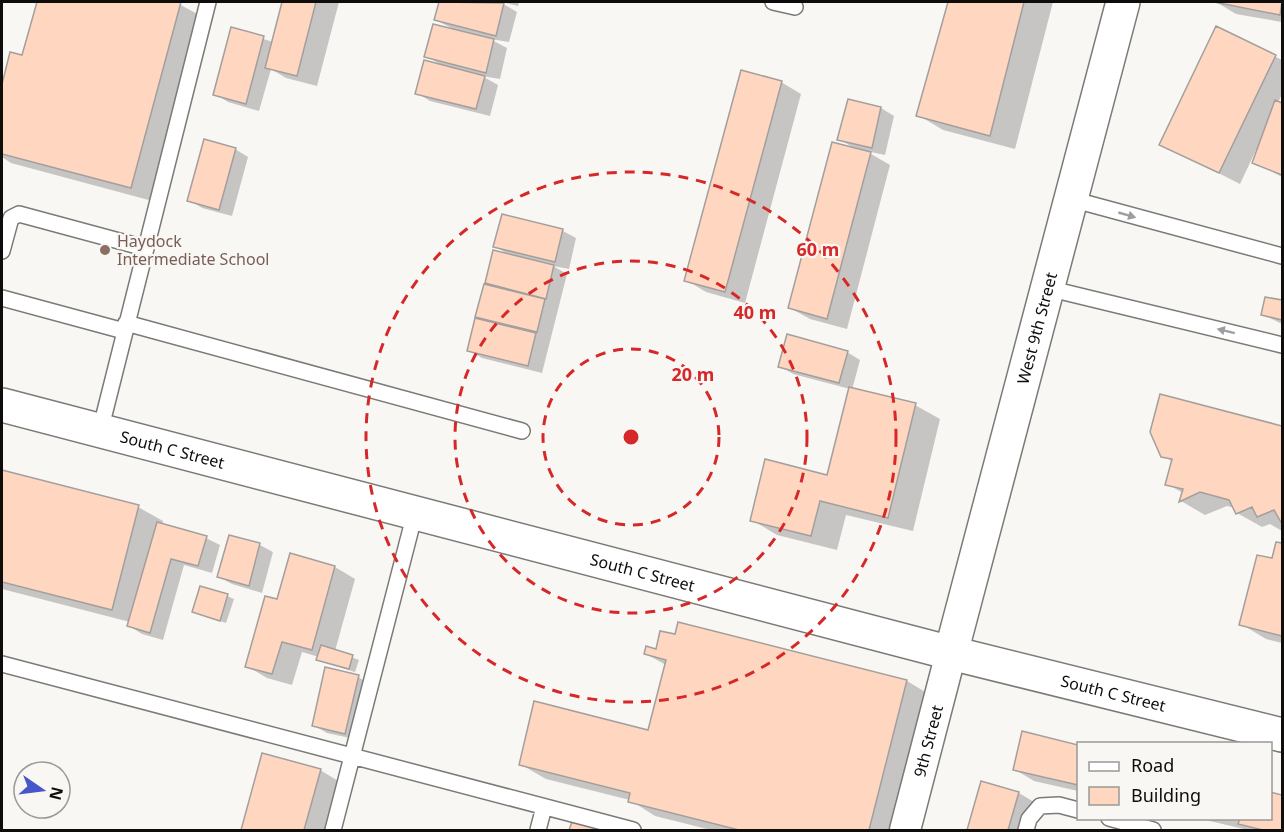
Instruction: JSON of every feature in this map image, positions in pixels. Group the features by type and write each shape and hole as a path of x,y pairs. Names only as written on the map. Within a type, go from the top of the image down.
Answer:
{"street":[{"name":"West 9th Street","path":"951,654 1123,2"},
{"name":"South C Street","path":"2,405 951,654 1282,735"},
{"name":"9th Street","path":"905,831 951,654"}],"lane":[{"path":"100,430 208,2"},
{"path":"773,2 795,7"},
{"path":"1071,199 1282,256"},
{"path":"2,251 11,218 19,214 145,248"},
{"path":"1047,288 1282,345"},
{"path":"2,297 522,431"},
{"path":"333,831 415,513"},
{"path":"2,664 633,831"},
{"path":"1026,831 1029,819 1040,806 1059,805 1077,810"},
{"path":"538,831 544,807"},
{"path":"1113,820 1153,831"}],"building":[{"path":"37,2 181,2 131,188 2,154 2,84 10,52 22,55"},
{"path":"282,2 316,2 297,76 265,68"},
{"path":"439,2 504,3 496,36 434,20"},
{"path":"948,2 1024,2 990,136 916,116"},
{"path":"1214,2 1282,2 1280,15"},
{"path":"433,24 494,39 486,73 424,57"},
{"path":"1216,26 1276,55 1219,173 1159,145"},
{"path":"231,27 264,36 246,104 213,95"},
{"path":"424,60 485,76 476,109 415,94"},
{"path":"741,70 782,81 725,292 684,281"},
{"path":"848,99 881,107 872,148 837,140"},
{"path":"1275,100 1282,103 1282,175 1252,163"},
{"path":"204,139 236,148 219,210 187,201"},
{"path":"832,142 871,152 827,319 788,308"},
{"path":"502,214 563,229 555,262 493,247"},
{"path":"493,250 554,265 546,299 485,283"},
{"path":"484,284 545,299 537,332 475,317"},
{"path":"1265,297 1282,300 1282,320 1261,315"},
{"path":"475,318 536,333 528,366 467,351"},
{"path":"787,334 848,351 839,383 778,367"},
{"path":"849,387 916,403 888,518 820,501 811,536 750,521 765,459 827,475"},
{"path":"1160,394 1282,426 1282,524 1274,510 1257,517 1252,507 1236,514 1229,500 1200,492 1179,502 1183,489 1165,485 1172,459 1161,457 1150,432"},
{"path":"2,470 139,505 112,610 2,582"},
{"path":"157,522 207,536 198,566 171,559 150,633 127,626"},
{"path":"229,535 260,543 249,586 217,577"},
{"path":"1276,542 1282,543 1282,636 1239,625 1257,555 1272,558"},
{"path":"290,553 335,566 312,650 282,642 272,674 245,667 265,596 277,599"},
{"path":"200,586 228,594 220,621 192,612"},
{"path":"678,622 907,680 869,830 739,830 628,802 630,793 519,765 534,701 648,730 666,660 644,654 646,646 656,649 660,631 675,634"},
{"path":"321,645 353,655 349,669 316,660"},
{"path":"325,667 359,675 345,734 312,726"},
{"path":"1022,731 1077,745 1077,785 1013,770"},
{"path":"262,753 321,769 304,830 241,830"},
{"path":"981,781 1019,792 1008,830 967,830"},
{"path":"1272,792 1282,795 1282,830 1263,830 1238,824 1239,820 1272,820"},
{"path":"573,819 616,830 569,830"}],"place":[{"name":"Haydock Intermediate School","path":"105,250"}]}
